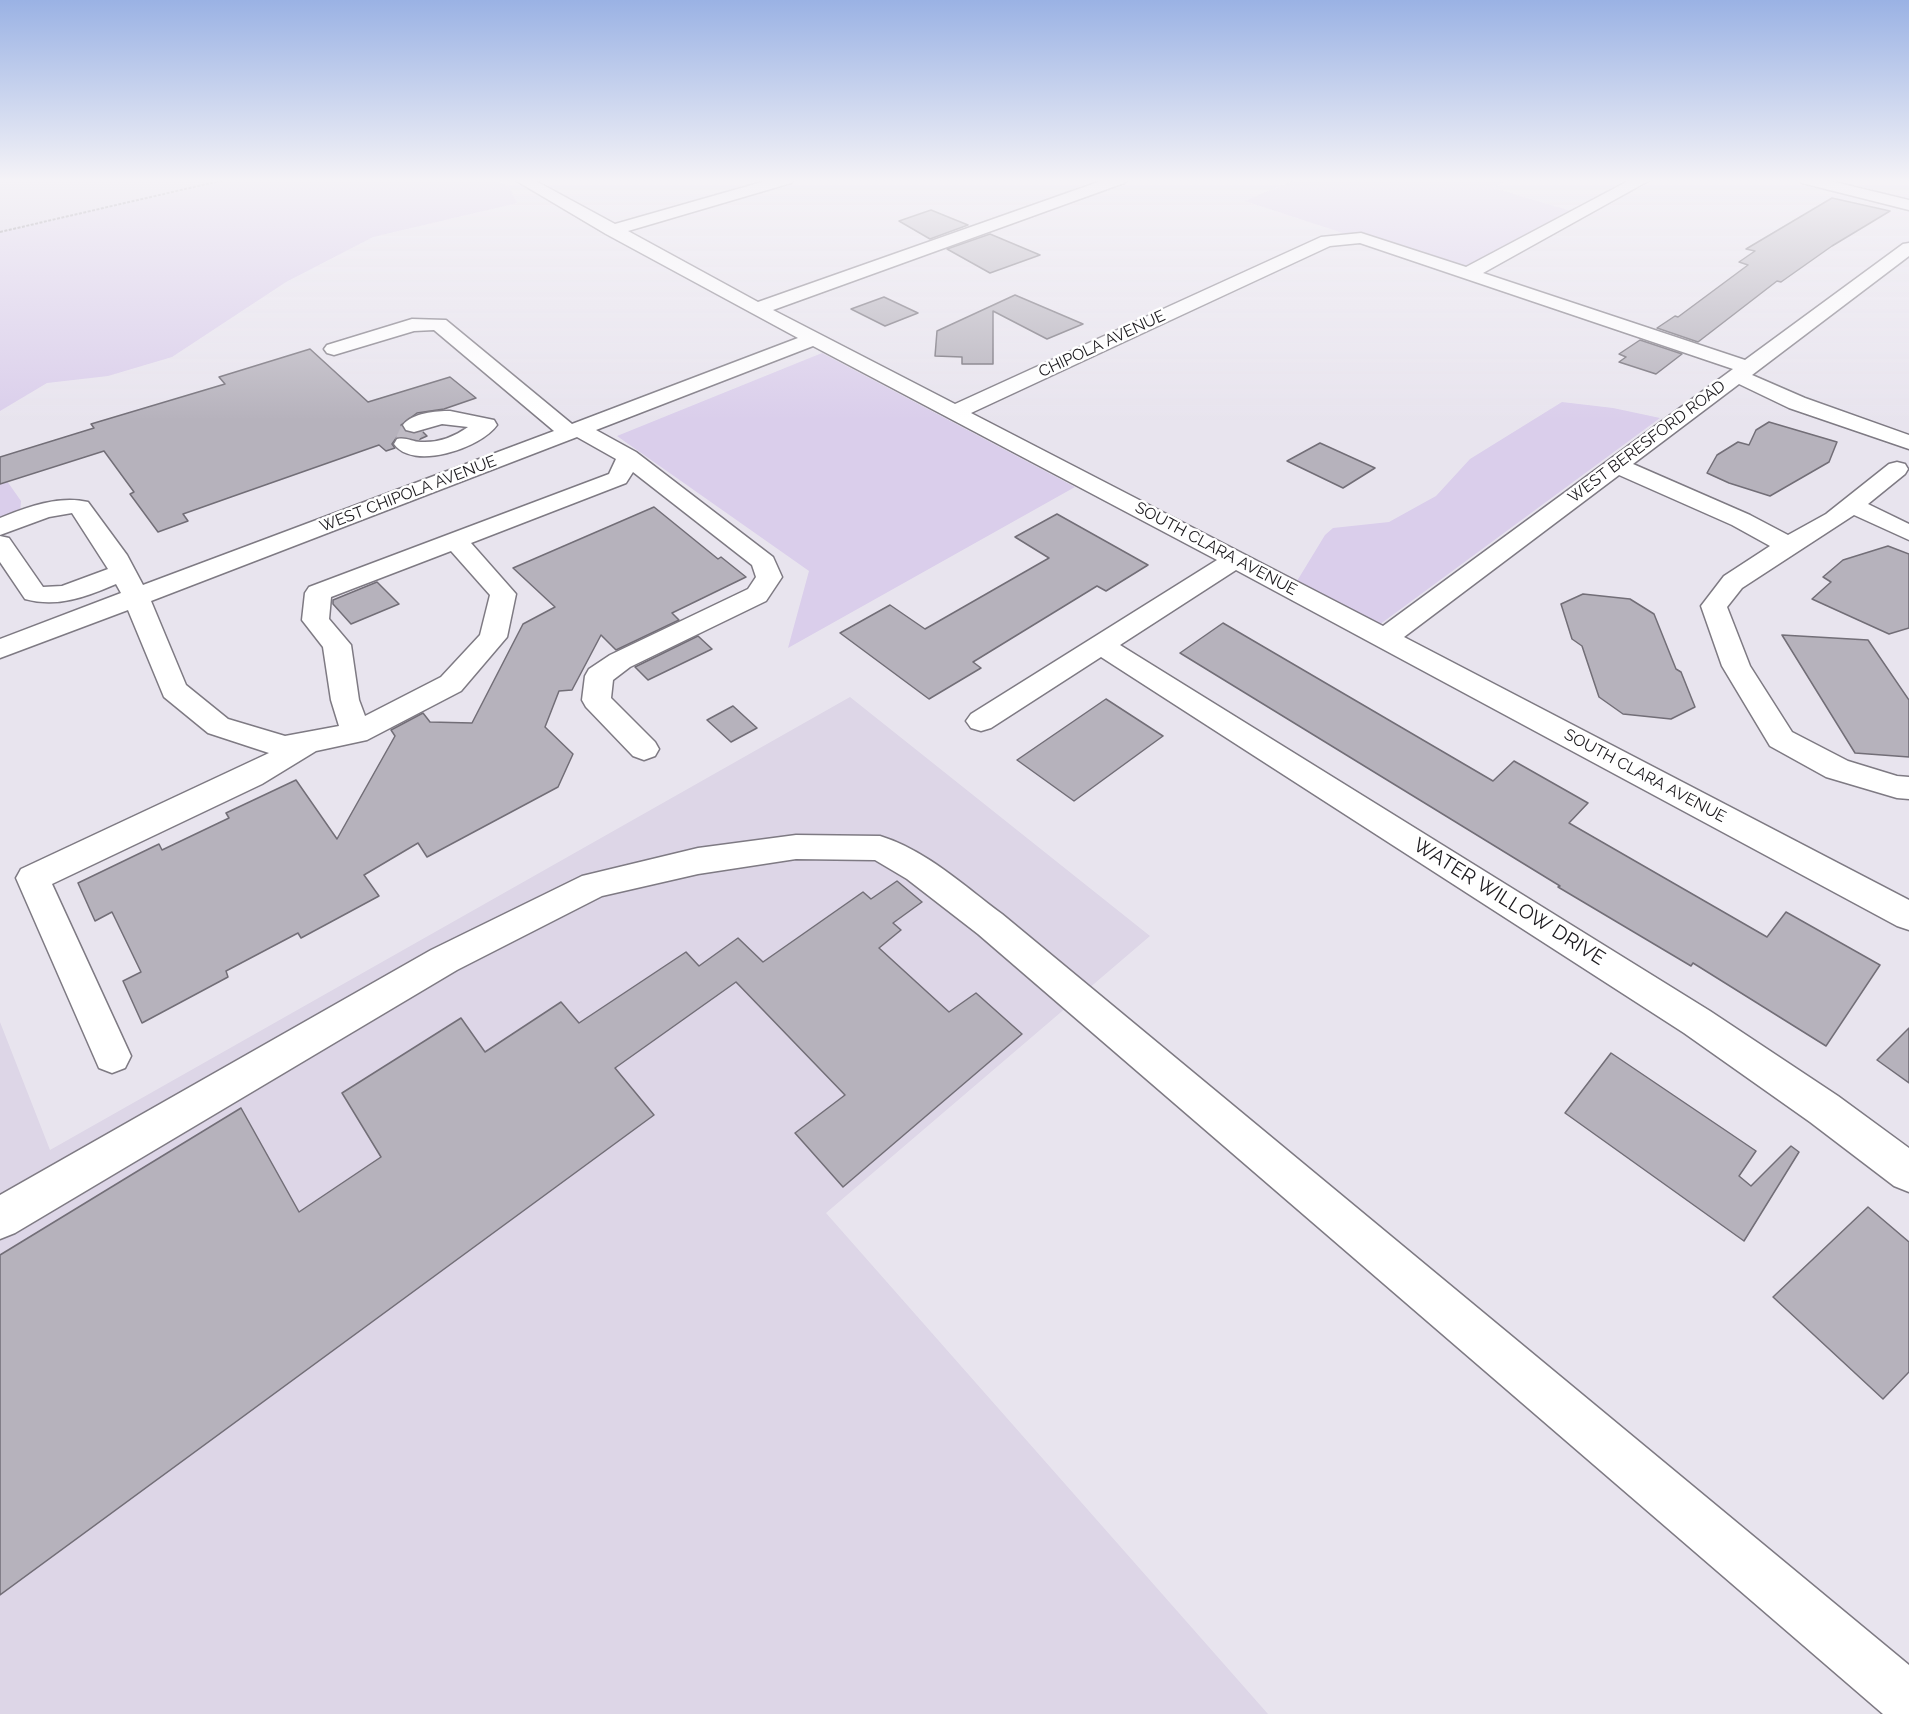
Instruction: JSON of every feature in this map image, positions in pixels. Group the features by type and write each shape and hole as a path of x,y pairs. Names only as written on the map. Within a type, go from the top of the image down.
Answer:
{"street":[{"name":"SOUTH CLARA AVENUE","path":"667,260 1909,916"},
{"path":"757,309 895,260"},
{"name":"CHIPOLA AVENUE","path":"955,412 1286,260"},
{"name":"CHIPOLA AVENUE","path":"1426,260 1467,274"},
{"path":"1467,274 1493,260"},
{"name":"WEST BERESFORD ROAD","path":"1385,638 1893,260"},
{"path":"1467,274 1741,371 1797,403 1909,442"},
{"path":"334,349 412,325 439,324 540,408 574,431 628,457 764,562 770,577 757,596 620,661 599,676 596,700 644,749"},
{"name":"WEST CHIPOLA AVENUE","path":"0,649 815,339"},
{"path":"486,425 455,416 440,416 410,434 415,450 458,444 486,425 540,408"},
{"path":"356,733 345,700 337,645 315,620 318,593 618,478 628,457"},
{"path":"1616,465 1740,520 1788,545"},
{"path":"1897,469 1835,519 1788,545 1733,582 1714,606 1736,666 1781,739 1837,769 1897,788 1909,788"},
{"path":"0,528 53,508 76,504 87,516 123,572 136,597 174,690 218,726 285,747 356,733 451,684 493,637 503,594 456,541"},
{"path":"1852,505 1909,533"},
{"path":"0,543 34,593 39,596 56,595 123,572"},
{"path":"981,721 1236,559"},
{"name":"WATER WILLOW DRIVE","path":"1101,645 1697,1022 1824,1109 1909,1172"},
{"path":"112,1056 33,878 251,776 284,759 307,743"},
{"path":"0,1218 444,960 594,885 698,861 796,847 880,848 919,870 990,924 1909,1700"}],"shaded area":[{"path":"0,260 329,260 286,282 172,357 108,376 47,383 0,411"},
{"path":"1436,260 1477,260 1462,268"},
{"path":"822,353 1075,487 788,648 809,571 617,436"},
{"path":"1562,402 1613,408 1660,418 1379,625 1297,581 1325,535 1333,528 1389,522 1436,496 1470,459"},
{"path":"0,471 21,501 20,513 0,521"},
{"path":"850,697 1150,936 826,1213 1268,1714 0,1714 0,1022 50,1150"}],"building":[{"path":"967,260 1026,260 990,273"},
{"path":"1742,260 1812,260 1781,282 1777,281 1698,342 1657,328 1675,316 1678,317 1748,265 1739,262"},
{"path":"1015,295 1083,324 1047,339 993,311 993,364 962,364 962,357 935,356 937,331"},
{"path":"884,297 918,313 885,326 851,309"},
{"path":"1640,340 1682,354 1656,374 1619,362 1626,357 1619,354"},
{"path":"310,349 368,402 450,377 476,398 444,409 417,413 401,425 405,432 413,434 423,432 427,436 418,440 397,437 392,444 395,448 386,451 379,445 183,514 188,521 158,532 130,494 134,492 104,451 0,484 0,457 94,428 91,424 225,384 219,377"},
{"path":"1769,422 1837,442 1829,462 1770,496 1729,483 1707,473 1717,455 1738,442 1749,445 1756,430"},
{"path":"1320,443 1375,468 1343,488 1287,461"},
{"path":"654,507 718,559 721,557 746,577 672,613 679,620 616,650 601,635 572,690 559,691 545,727 573,754 558,787 427,857 418,843 364,875 379,896 301,938 298,933 226,971 228,977 142,1023 123,981 141,972 112,912 95,921 78,883 159,844 162,850 229,818 226,813 296,780 337,839 395,736 391,730 423,713 430,722 472,723 523,624 555,607 513,568"},
{"path":"1057,514 1148,565 1106,591 1097,586 973,662 981,668 929,699 840,633 890,605 925,629 1049,558 1015,537"},
{"path":"1888,546 1909,554 1909,628 1889,634 1812,599 1831,582 1823,577 1843,560"},
{"path":"377,582 399,604 351,624 333,604 333,600"},
{"path":"1583,594 1630,599 1654,614 1676,669 1681,672 1695,707 1671,719 1623,714 1599,697 1582,646 1572,639 1561,604"},
{"path":"1223,623 1493,781 1514,761 1588,803 1569,823 1767,937 1786,912 1880,965 1826,1046 1693,963 1691,966 1558,887 1560,886 1180,653"},
{"path":"1782,635 1868,640 1909,700 1909,757 1855,753"},
{"path":"698,636 712,649 648,680 635,667"},
{"path":"1106,699 1163,736 1074,801 1017,760"},
{"path":"733,706 757,728 731,742 707,720"},
{"path":"897,881 922,902 893,923 901,930 879,948 949,1012 976,993 1022,1034 843,1187 795,1133 845,1095 736,982 615,1068 654,1115 0,1595 0,1255 241,1108 299,1212 381,1157 342,1093 461,1018 485,1052 561,1002 579,1023 686,952 699,966 738,938 763,962 863,892 871,899"},
{"path":"1909,1028 1909,1083 1877,1060"},
{"path":"1611,1053 1756,1151 1739,1176 1751,1186 1791,1146 1799,1152 1744,1241 1565,1113"},
{"path":"1868,1207 1909,1242 1909,1372 1883,1399 1773,1297"}],"tunnel":[{"path":"405,444 414,425"}]}
